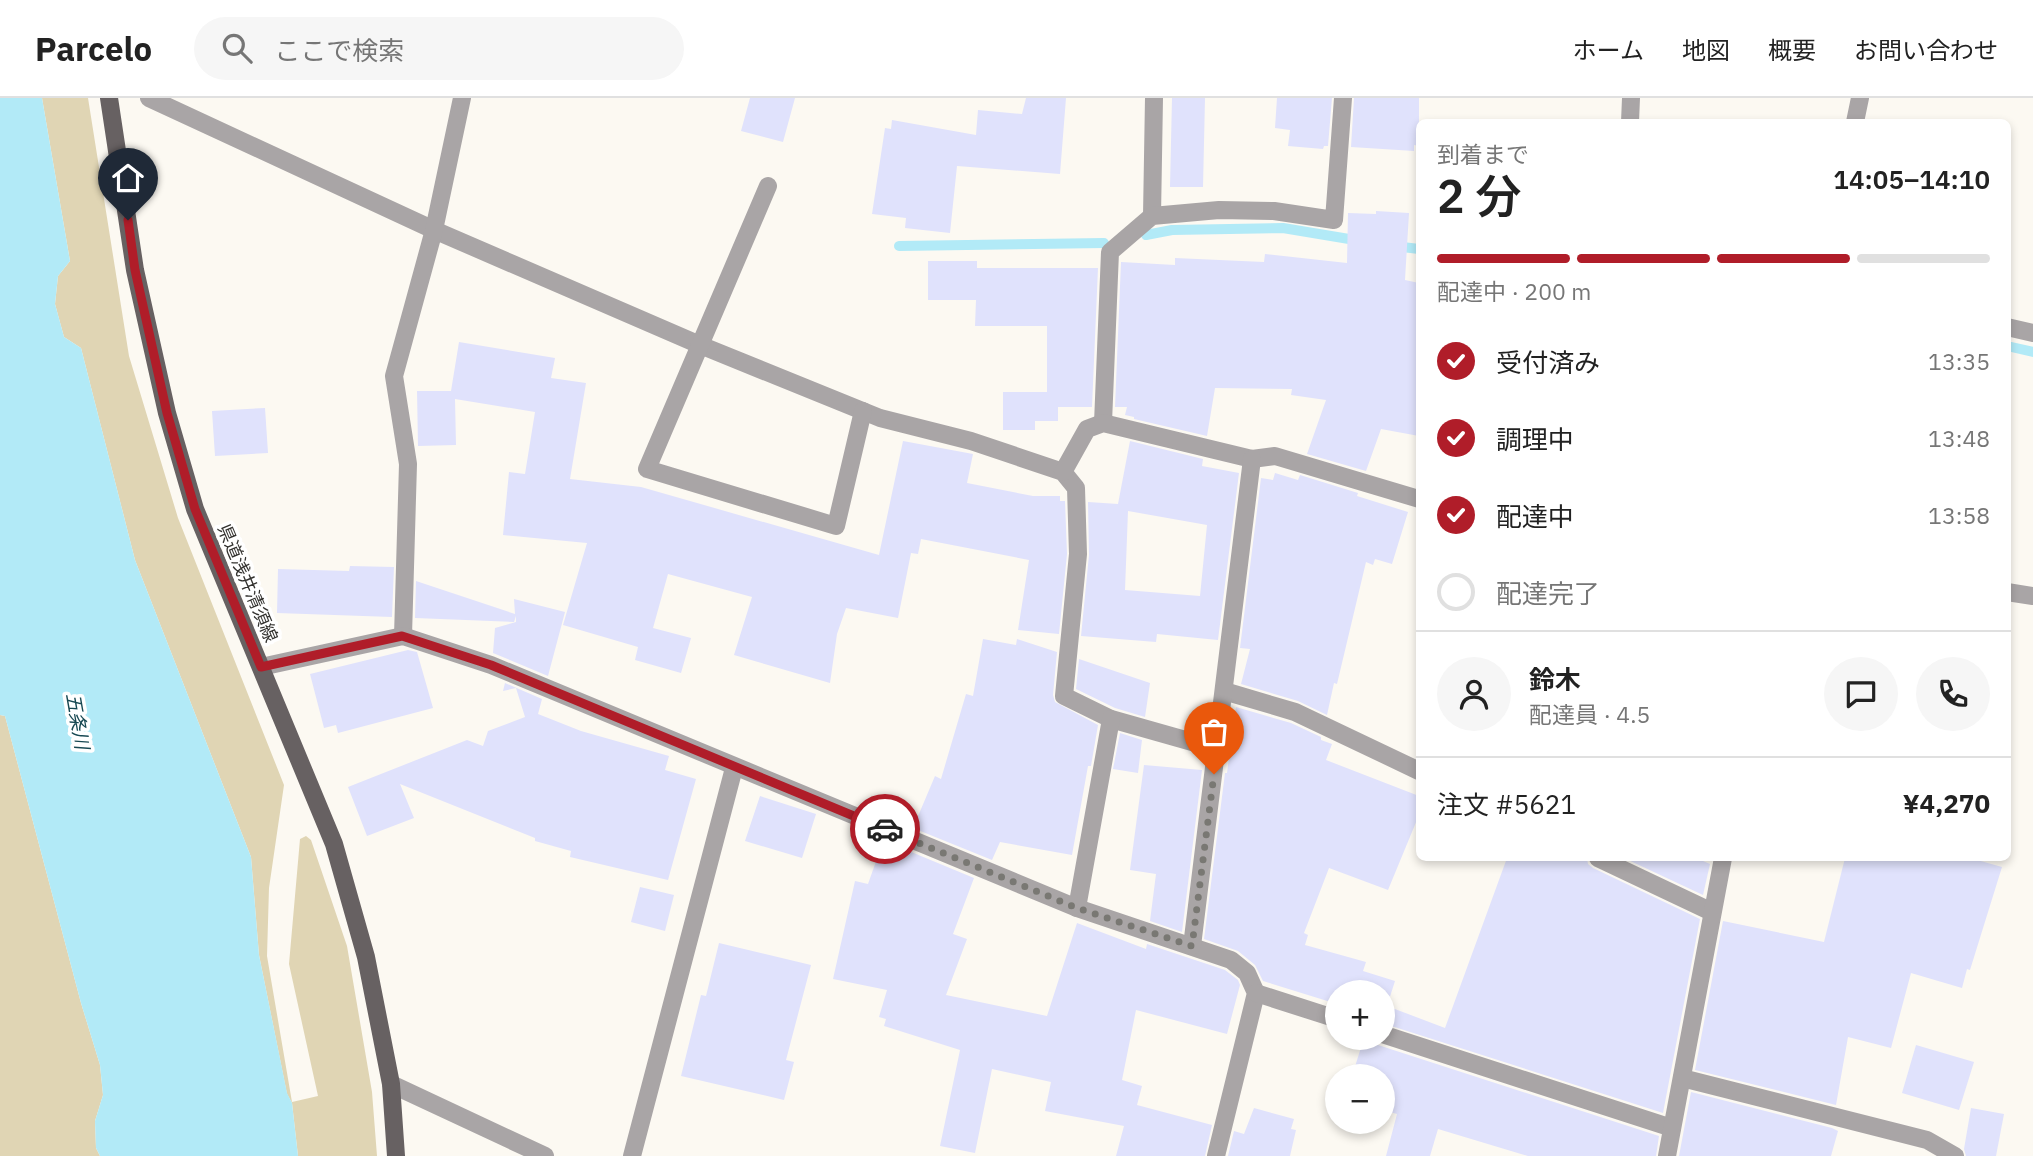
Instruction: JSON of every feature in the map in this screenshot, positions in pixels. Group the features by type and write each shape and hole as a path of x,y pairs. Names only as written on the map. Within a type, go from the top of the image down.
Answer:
{"main road":[{"name":"県道浅井清須線","path":"109,98 135,270 167,413 195,509 334,844 366,957 391,1084 396,1156"}],"street":[{"path":"149,98 434,230 700,345 880,418 971,441 1062,472 1076,488 1078,554 1063,696 1111,719 1217,749"},
{"path":"402,636 408,464 394,376 434,230 462,98"},
{"path":"1152,216 1154,98"},
{"path":"1103,423 1110,252 1152,216 1219,210 1274,211 1334,220 1343,98"},
{"path":"1630,119 1631,98"},
{"path":"1856,119 1860,98"},
{"path":"768,186 647,469 836,526 863,411"},
{"path":"2011,328 2033,333"},
{"path":"1062,472 1087,429 1103,423 1252,459 1275,456 1416,498"},
{"path":"1192,946 1252,459"},
{"path":"2011,593 2033,596"},
{"path":"261,667 402,636 491,665 1077,908 1231,960 1247,973 1256,993 1216,1156"},
{"path":"1224,691 1295,712 1416,770"},
{"path":"1077,908 1111,719"},
{"path":"632,1156 734,768"},
{"path":"1604,861 1712,912"},
{"path":"1667,1156 1722,861"},
{"path":"1256,993 1325,1015"},
{"path":"1395,1038 1672,1128"},
{"path":"1682,1078 1927,1140 1955,1156"},
{"path":"391,1084 545,1156"}],"shaded area":[{"path":"42,98 88,98 129,356 178,518 284,785 269,888 267,956 292,1102 318,1096 289,964 300,839 306,836 311,840 347,946 372,1092 377,1156 298,1156 292,1103 287,1094 259,955 251,857 135,560 81,348 64,337 55,304 58,276 70,261"},
{"path":"0,715 5,716 100,1065 103,1095 95,1121 96,1148 100,1156 0,1156"}],"water":[{"name":"五条川","path":"0,98 42,98 70,261 58,276 55,304 64,337 81,348 135,560 251,857 259,955 287,1093 292,1103 298,1156 100,1156 96,1148 95,1121 103,1095 100,1065 5,716 0,715"}],"building":[{"path":"750,98 795,98 783,142 741,131"},
{"path":"1026,98 1066,98 1060,174 957,166 950,233 905,228 906,218 872,214 885,128 891,129 892,120 976,135 978,110 1022,114"},
{"path":"1172,98 1205,98 1203,187 1170,187"},
{"path":"1277,98 1332,98 1328,146 1323,149 1288,146 1290,130 1275,128"},
{"path":"1354,98 1419,98 1414,151 1351,147"},
{"path":"1376,211 1409,213 1405,280 1416,282 1416,435 1381,429 1366,471 1307,454 1326,400 1291,395 1292,389 1215,388 1207,436 1134,419 1125,415 1127,407 1115,407 1121,262 1175,265 1175,258 1264,262 1265,254 1347,263 1348,213 1376,214"},
{"path":"928,261 977,261 977,268 1098,268 1092,407 1058,407 1058,421 1035,421 1035,430 1003,430 1003,392 1047,392 1047,326 975,326 976,300 928,300"},
{"path":"459,342 555,358 551,378 586,383 570,479 641,487 879,555 903,441 973,454 967,483 1033,496 1060,496 1060,501 1065,501 1067,554 1059,634 1018,630 1029,560 921,539 918,554 911,553 898,618 846,608 837,634 830,683 734,655 752,597 668,574 653,628 691,638 681,673 635,660 638,647 563,625 587,543 503,535 509,472 525,474 535,412 455,399 456,445 418,446 417,391 451,391"},
{"path":"265,408 268,453 215,456 212,411"},
{"path":"1130,441 1203,459 1202,466 1239,473 1218,640 1157,634 1156,642 1081,636 1089,555 1088,502 1118,504","holes":["1128,511 1207,525 1200,596 1125,590"]},
{"path":"1275,473 1298,480 1300,475 1408,512 1392,564 1375,559 1373,565 1366,562 1327,715 1298,701 1241,684 1250,649 1240,648 1261,478 1273,480"},
{"path":"350,566 394,567 392,617 277,613 278,569 349,571"},
{"path":"416,581 515,614 514,599 565,612 548,676 493,653 495,628 516,622 516,616 514,622 415,618"},
{"path":"983,639 1016,645 1017,639 1057,652 1053,695 1055,702 1098,725 1072,855 1000,842 992,860 913,828 935,776 941,779 966,694 973,696"},
{"path":"408,650 417,652 433,708 338,733 336,725 324,728 310,674"},
{"path":"1079,659 1150,683 1145,717 1115,708 1076,689"},
{"path":"505,683 542,699 538,714 581,731 669,756 665,770 696,779 668,880 570,857 571,851 535,841 535,838 400,784 414,818 367,836 348,787 467,740 483,746 488,731 525,717 516,688 503,691"},
{"path":"1236,707 1291,723 1321,737 1321,740 1332,744 1326,760 1416,795 1416,822 1388,890 1329,868 1304,933 1308,935 1305,945 1366,962 1363,971 1392,980 1325,980 1325,1000 1263,981 1255,965 1238,951 1204,939"},
{"path":"1120,733 1142,740 1138,773 1113,769"},
{"path":"1144,765 1202,770 1182,932 1150,921 1156,874 1130,870"},
{"path":"760,796 816,814 802,858 745,841"},
{"path":"904,849 974,878 953,934 967,939 946,995 1047,1016 1077,923 1146,949 1147,944 1225,970 1238,980 1240,985 1227,1034 1136,1010 1122,1080 1142,1086 1137,1105 1212,1125 1205,1156 1116,1156 1124,1126 1045,1111 1051,1082 992,1069 975,1153 940,1146 960,1050 884,1026 886,1019 879,1017 887,990 833,979 855,881 868,884 880,850 901,858"},
{"path":"1506,861 1588,861 1593,868 1700,919 1663,1113 1395,1027 1395,1009 1445,1028"},
{"path":"1630,861 1703,861 1710,864 1703,895"},
{"path":"1844,861 1981,861 2002,867 1962,988 1911,973 1891,1048 1848,1037 1836,1105 1695,1070 1723,921 1824,942"},
{"path":"640,887 674,895 665,931 631,922"},
{"path":"719,943 811,965 786,1060 794,1062 784,1100 681,1076 701,995 706,996"},
{"path":"1916,1045 1974,1062 1959,1110 1902,1093"},
{"path":"1360,1050 1393,1050 1659,1136 1656,1156 1528,1156 1438,1129 1430,1156 1386,1156 1392,1134 1395,1134 1397,1114 1395,1064 1356,1064"},
{"path":"1691,1092 1832,1128 1838,1131 1831,1156 1679,1156"},
{"path":"1254,1108 1294,1119 1291,1129 1296,1130 1290,1156 1228,1156 1234,1131 1244,1134"},
{"path":"1971,1108 2004,1114 1996,1156 1966,1156 1964,1149"}],"waterway":[{"path":"1146,235 1172,230 1283,228 1361,241"},
{"path":"899,246 1104,243"},
{"path":"1394,246 1416,249"},
{"path":"2011,347 2033,352"}],"way so far":[{"path":"885,829 1077,908 1192,946 1214,774"}],"route":[{"path":"128,220 135,270 167,413 195,509 261,667 402,636 491,665 885,829"}]}
